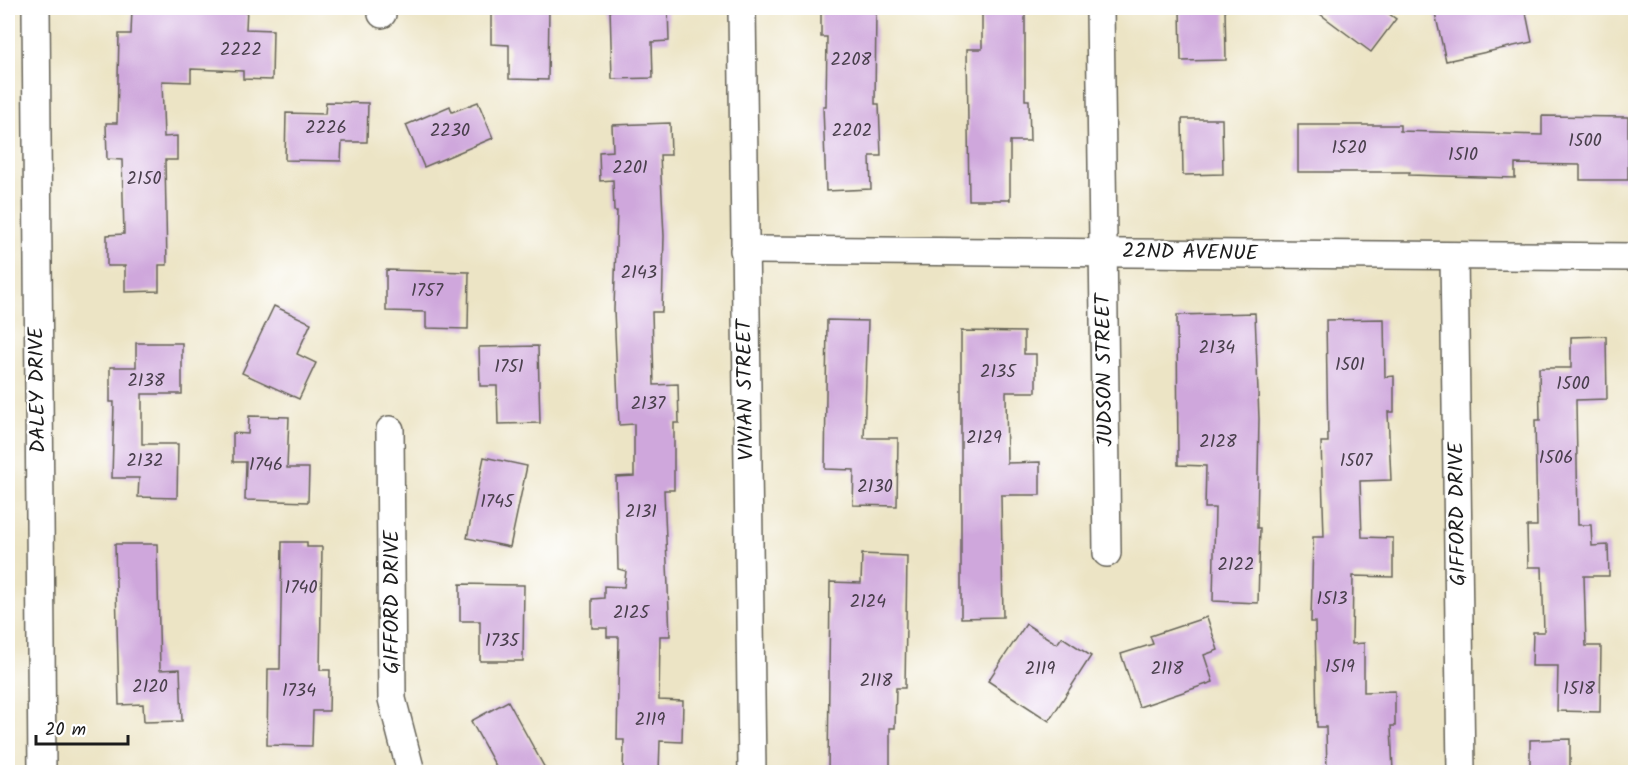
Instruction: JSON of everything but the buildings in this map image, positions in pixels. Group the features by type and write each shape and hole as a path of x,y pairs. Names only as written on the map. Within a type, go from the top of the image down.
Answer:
{"street":[{"name":"DALEY DRIVE","path":"36,8 42,772"},
{"name":"VIVIAN STREET","path":"742,8 752,772"},
{"name":"JUDSON STREET","path":"1100,8 1107,553"},
{"name":"22ND AVENUE","path":"744,250 1635,257"},
{"name":"GIFFORD DRIVE","path":"1454,256 1461,772"},
{"name":"GIFFORD DRIVE","path":"390,430 392,699 411,772"}]}
